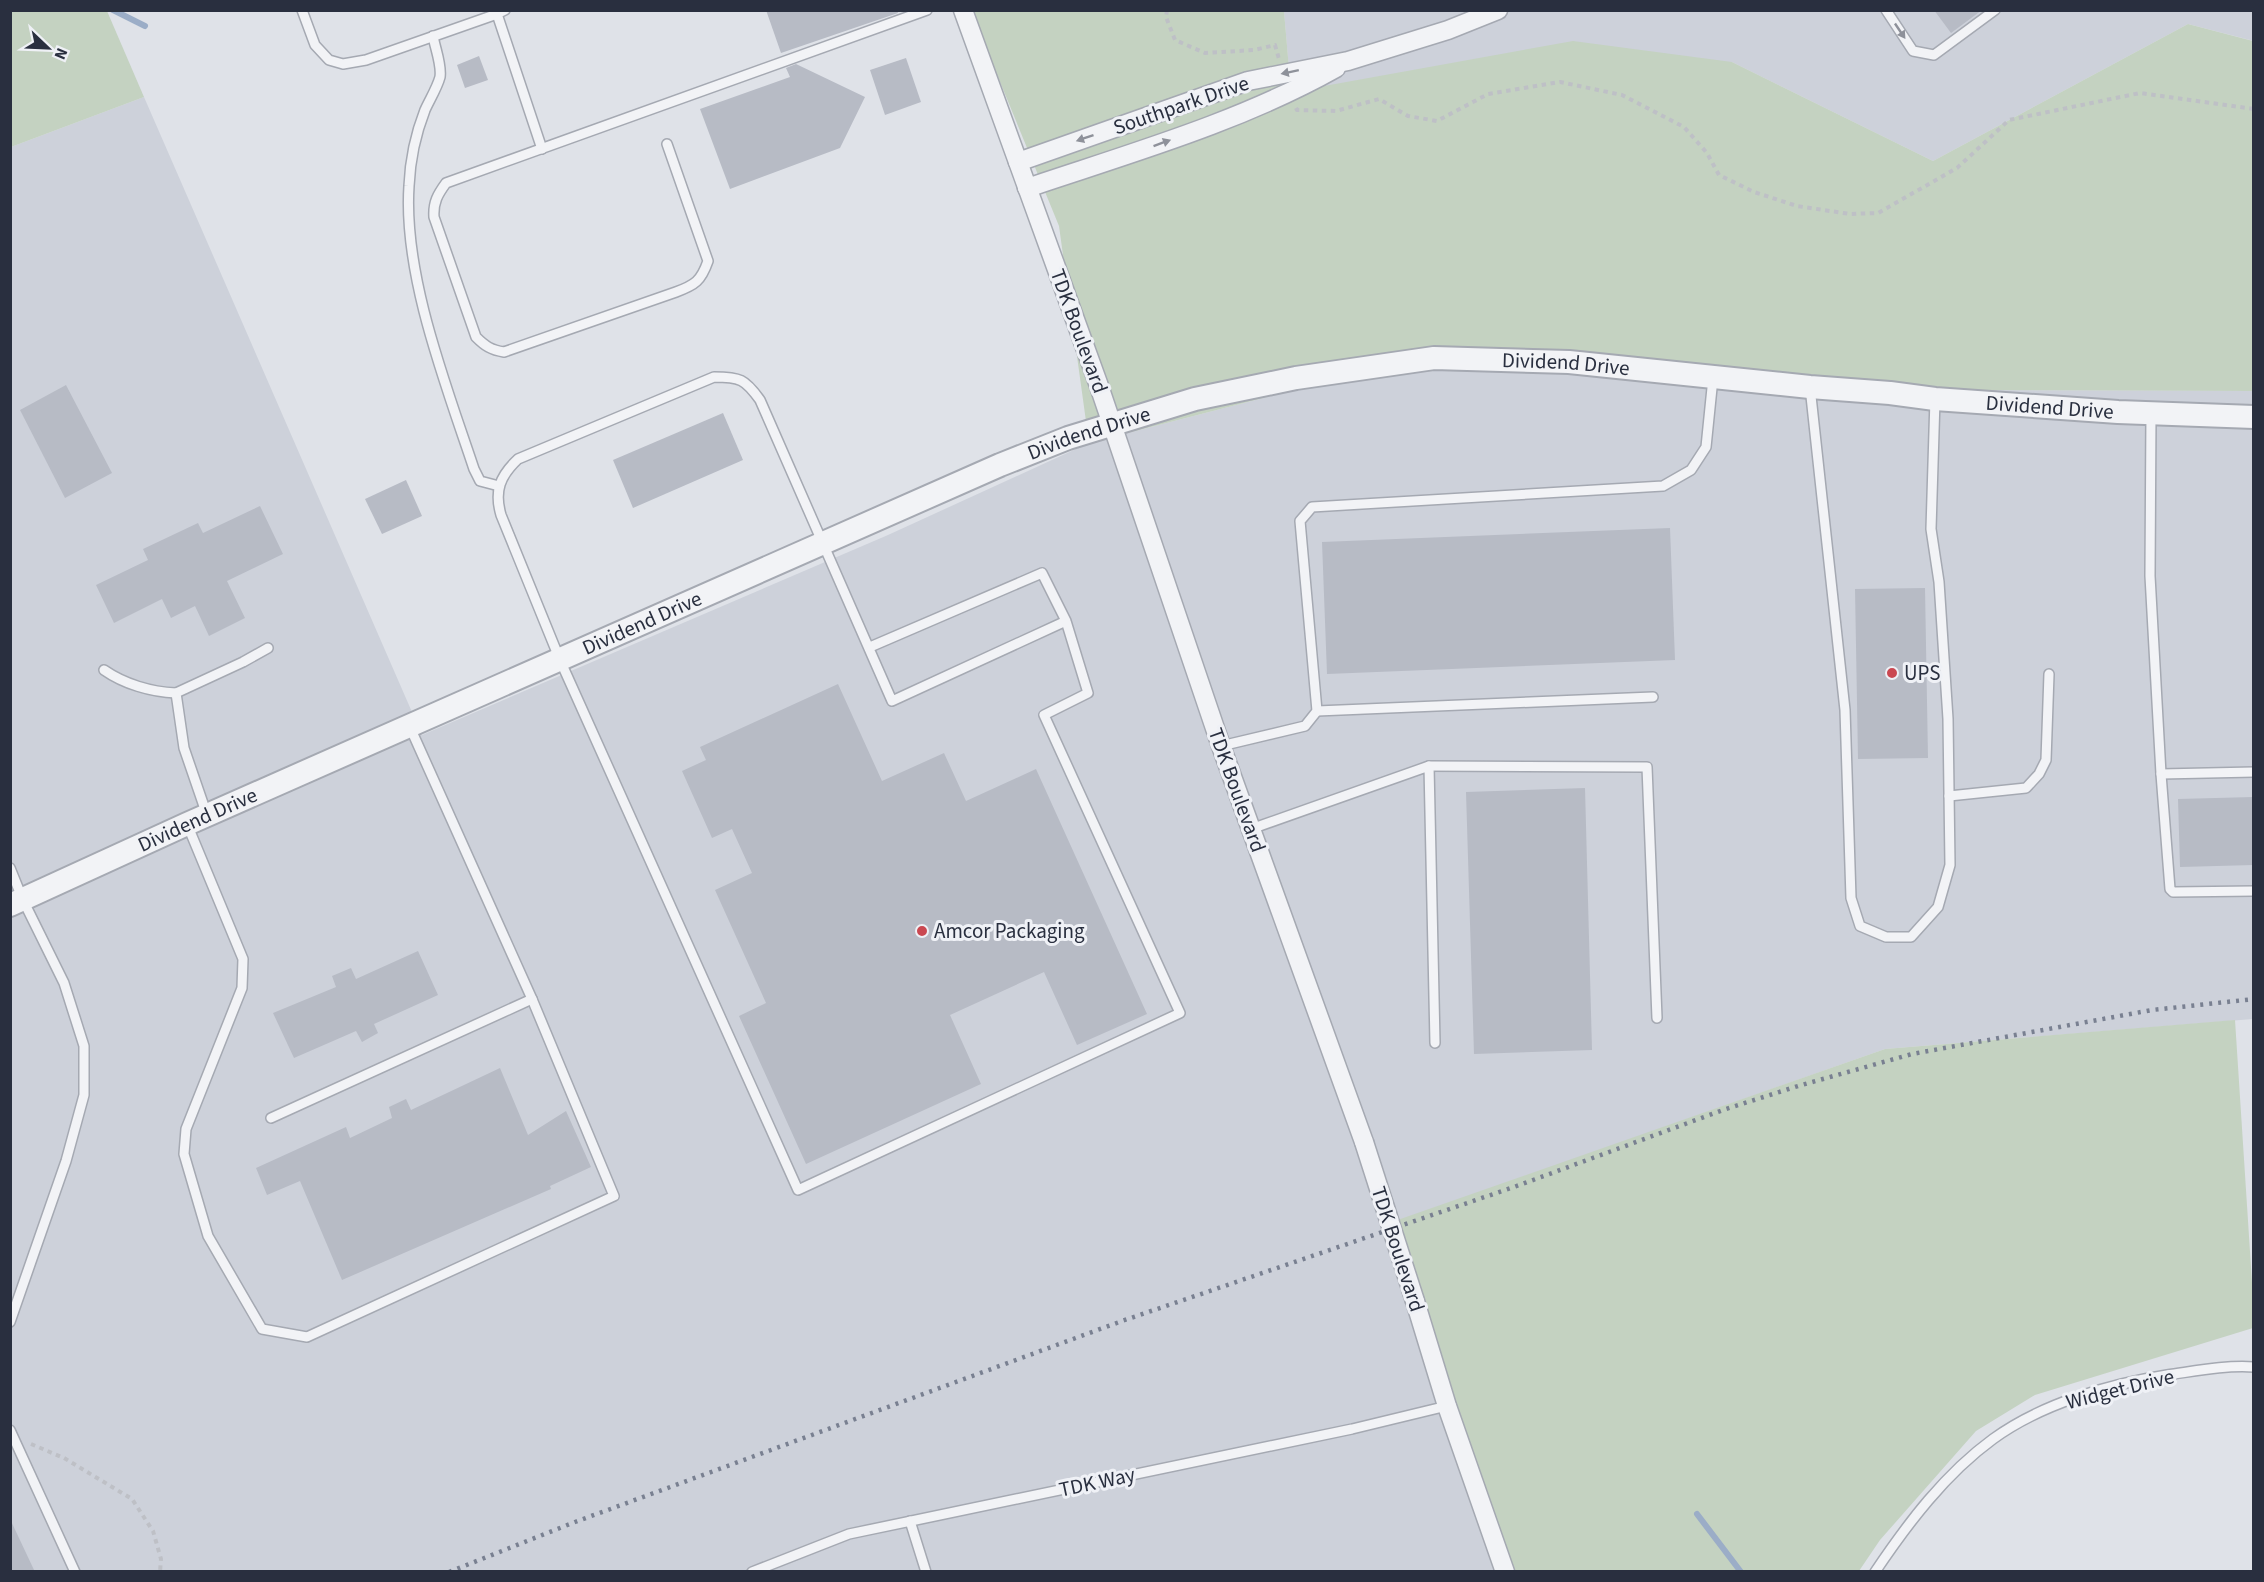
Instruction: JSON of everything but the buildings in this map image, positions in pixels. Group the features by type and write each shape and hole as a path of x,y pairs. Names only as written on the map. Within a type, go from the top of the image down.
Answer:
{"street":[{"name":"TDK Boulevard","path":"963,10 1113,425 1221,746 1364,1142 1447,1406 1505,1572"},
{"name":"Southpark Drive","path":"1018,162 1248,81 1348,61 1448,30 1498,10"},
{"name":"Southpark Drive","path":"1027,188 1158,144 1290,94 1348,61"},
{"name":"Dividend Drive","path":"17,902 197,819 1000,465 1068,438 1195,399 1296,378 1434,358 1569,362 1935,399 2253,417"}],"lane":[{"path":"302,10 315,45 328,60 343,64 366,60 501,12 542,149"},
{"path":"667,144 708,261 703,277 690,287 504,352 492,350 476,337 434,217 433,207 437,195 446,183 927,10"},
{"path":"1886,10 1913,51 1934,55 1995,10"},
{"path":"433,36 440,75 424,113 414,151 409,185 410,239 419,289 440,365 474,469 480,481 499,486"},
{"path":"1221,746 1305,726 1317,711 1300,521 1312,507 1663,486 1691,470 1706,447 1714,376"},
{"path":"870,647 1042,573 1066,621 1088,693 1044,716 1180,1013 798,1190 560,660 501,514 497,500 499,486 508,468 518,459 714,377 742,379 760,400 892,701 1066,621"},
{"path":"1810,387 1845,710 1851,898 1860,926 1887,937 1911,937 1938,907 1950,865 1948,719 1939,582 1931,529 1935,399"},
{"path":"2151,413 2150,576 2170,889 2174,892 2253,891"},
{"path":"104,670 133,685 176,693 268,648"},
{"path":"1949,796 2026,788 2039,774 2046,760 2049,674"},
{"path":"176,693 197,819 243,959 242,988 186,1129 184,1154 208,1236 262,1329 308,1337 614,1196 532,999 409,725"},
{"path":"1317,711 1653,697"},
{"path":"1251,829 1429,766 1647,767 1657,1018"},
{"path":"1429,766 1436,1043"},
{"path":"2161,774 2253,772"},
{"path":"10,868 17,902 64,983 84,1046 84,1095 66,1161 10,1322"},
{"path":"271,1118 532,999"},
{"name":"Widget Drive","path":"1875,1572 1925,1503 1972,1456 1994,1438 2018,1424 2071,1399 2145,1379 2215,1368 2253,1366"},
{"name":"TDK Way","path":"753,1572 849,1534 1353,1429 1447,1406"},
{"path":"12,1433 75,1572"},
{"path":"910,1521 927,1572"}],"path":[{"path":"1167,10 1166,17 1175,40 1205,53 1254,50 1275,45 1284,73"},
{"path":"1290,94 1297,110 1336,111 1379,99 1408,116 1437,121 1488,94 1560,82 1622,95 1684,127 1707,153 1719,175 1754,192 1797,206 1850,214 1878,213 1957,168 2009,120 2140,93 2253,109"},
{"path":"12,1433 64,1458 132,1499 153,1531 161,1559 160,1572"}],"shaded area":[{"path":"2253,10 2254,41 2188,24 1933,161 1732,62 1291,93 1284,11"},
{"path":"144,97 422,735 888,535 1089,443 1411,360 1739,389 2253,391 2253,1019 1885,1049 1390,1224 1515,1571 11,1572 11,147"}],"green space":[{"path":"11,10 107,11 144,97 11,147"},
{"path":"971,11 1284,11 1291,92 1573,41 1732,62 1933,161 2188,24 2253,41 2253,391 1739,389 1411,360 1089,443 1059,226"},
{"path":"2235,1020 2253,1328 2035,1395 1976,1431 1880,1540 1859,1571 1515,1571 1389,1223 1885,1049"}],"waterway":[{"path":"113,10 145,26"},
{"path":"1697,1514 1741,1572"}],"railway":[{"path":"449,1572 575,1522 1122,1321 1514,1187 1723,1110 1798,1086 1912,1054 2152,1010 2254,999"}],"place":[{"name":"UPS","path":"1892,673"},
{"name":"Amcor Packaging","path":"922,931"}]}
